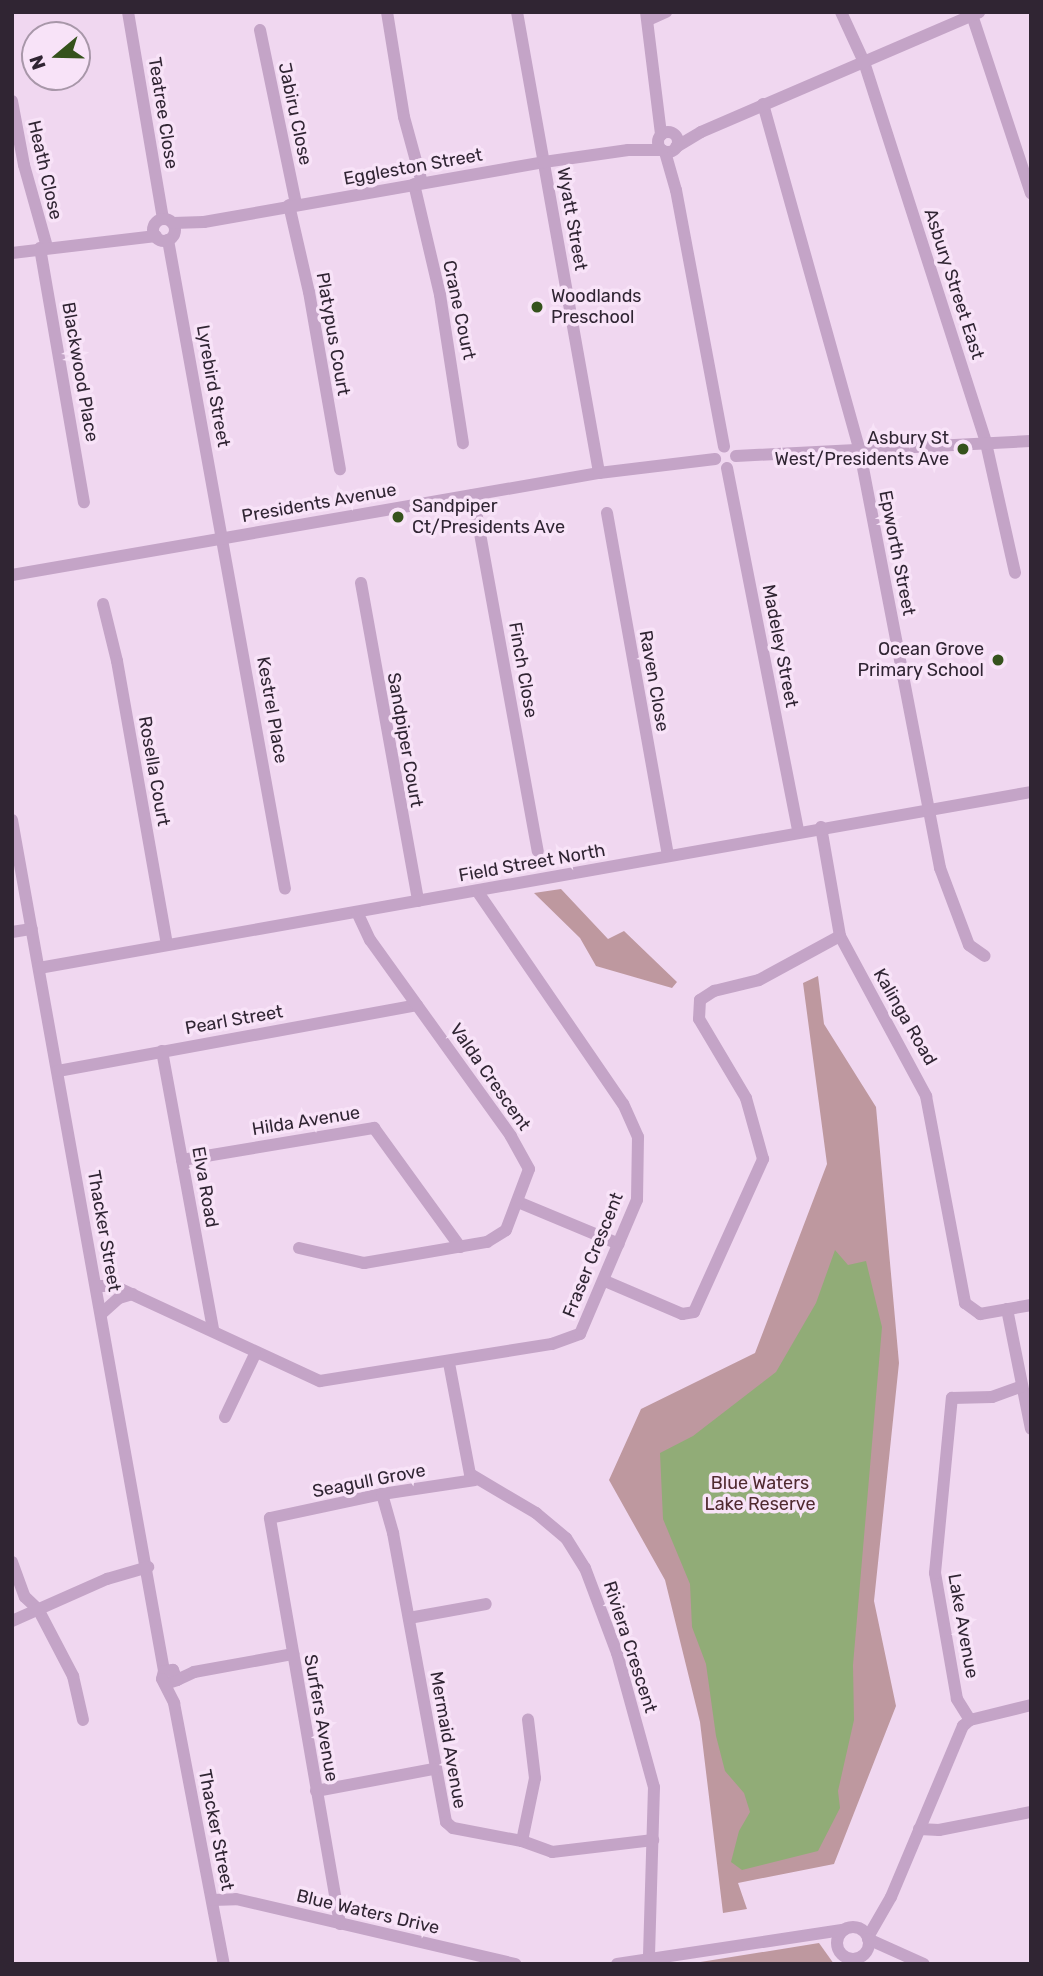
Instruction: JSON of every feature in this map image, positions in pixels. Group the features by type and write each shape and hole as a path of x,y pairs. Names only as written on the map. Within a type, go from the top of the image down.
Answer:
{"street":[{"name":"Teatree Close","path":"128,12 165,229"},
{"name":"Crane Court","path":"387,12 404,117 450,348 463,443"},
{"name":"Wyatt Street","path":"517,12 599,473"},
{"path":"666,12 647,16 724,447 736,456 859,447 1031,441"},
{"name":"Asbury Street East","path":"841,12 864,62 986,443 1015,573"},
{"name":"Eggleston Street","path":"12,253 125,237 418,183 668,143 701,132 974,13"},
{"path":"974,13 1031,193"},
{"name":"Jabiru Close","path":"260,30 292,205"},
{"name":"Heath Close","path":"12,101 23,165 44,247"},
{"name":"Epworth Street","path":"763,104 859,447 940,868 970,945 985,956"},
{"name":"Platypus Court","path":"292,205 340,470"},
{"name":"Lyrebird Street","path":"165,229 224,537"},
{"name":"Blackwood Place","path":"44,247 84,502"},
{"path":"724,447 715,459 727,468 736,456"},
{"name":"Presidents Avenue","path":"12,575 599,473 715,459"},
{"name":"Madeley Street","path":"727,468 798,831"},
{"name":"Finch Close","path":"473,495 538,851"},
{"name":"Raven Close","path":"607,513 668,855"},
{"name":"Kestrel Place","path":"224,537 285,889"},
{"name":"Sandpiper Court","path":"361,583 418,901"},
{"name":"Rosella Court","path":"103,604 117,661 167,945"},
{"name":"Field Street North","path":"39,968 798,831 1031,792"},
{"name":"Thacker Street","path":"12,820 101,1314 148,1567 172,1676 174,1703 224,1964"},
{"name":"Kalinga Road","path":"821,827 839,936 920,1079 963,1296 969,1308 979,1314 1007,1309"},
{"name":"Fraser Crescent","path":"96,1286 109,1285 132,1294 320,1381 449,1363 573,1338 585,1326 637,1200 635,1126 477,891"},
{"name":"Valda Crescent","path":"299,1248 364,1263 460,1247 501,1235 518,1202 529,1169 524,1158 370,940 357,912"},
{"path":"12,932 32,929"},
{"path":"604,1281 682,1314 694,1312 762,1159 760,1134 746,1098 699,1019 700,1000 714,991 759,980 839,936"},
{"name":"Pearl Street","path":"58,1071 417,1005"},
{"name":"Elva Road","path":"162,1051 213,1330"},
{"name":"Hilda Avenue","path":"183,1160 373,1128 460,1247"},
{"path":"518,1202 619,1244"},
{"path":"101,1314 119,1298 132,1294"},
{"path":"1030,1426 1007,1309 1031,1305"},
{"path":"225,1417 255,1353"},
{"path":"449,1363 467,1468 475,1480"},
{"name":"Lake Avenue","path":"970,1720 957,1699 934,1573 952,1398 992,1397 1022,1386"},
{"name":"Seagull Grove","path":"270,1518 382,1494 475,1480"},
{"name":"Riviera Crescent","path":"475,1480 549,1522 585,1568 617,1653 654,1787 649,1958"},
{"name":"Mermaid Avenue","path":"382,1494 409,1618 442,1814 453,1828 522,1841 566,1853 653,1840"},
{"name":"Surfers Avenue","path":"270,1518 341,1924"},
{"path":"12,1562 25,1597 38,1609 73,1676 83,1720"},
{"path":"12,1621 148,1567"},
{"path":"409,1618 486,1604"},
{"path":"172,1676 293,1654"},
{"path":"810,1935 843,1957 852,1959 867,1949 963,1726 970,1720 1031,1705"},
{"path":"522,1841 535,1779 528,1719"},
{"path":"316,1791 434,1769"},
{"path":"919,1829 939,1830 1031,1812"},
{"name":"Blue Waters Drive","path":"212,1899 236,1899 516,1964"},
{"path":"843,1957 836,1942 848,1929 884,1908"},
{"path":"617,1964 848,1929"},
{"path":"848,1929 867,1949 894,1952 924,1964"}],"green space":[{"path":"561,889 608,939 624,931 677,982 672,988 596,966 580,938 534,893"},
{"name":"Blue Waters Lake Reserve","path":"818,976 824,1024 876,1107 899,1363 874,1601 896,1706 834,1864 738,1883 747,1909 723,1913 700,1722 665,1580 609,1480 641,1409 755,1353 827,1164 803,983"},
{"path":"819,1943 834,1964 688,1964"}],"shaded area":[{"name":"Blue Waters Lake Reserve","path":"835,1250 848,1265 866,1261 882,1327 853,1665 854,1720 838,1791 840,1808 818,1851 742,1870 731,1862 739,1831 750,1812 744,1793 725,1771 716,1736 706,1664 692,1627 690,1584 663,1519 660,1453 693,1436 776,1372 816,1303"}],"place":[{"name":"Woodlands Preschool","path":"537,307"},
{"name":"Asbury St West/Presidents Ave","path":"963,449"},
{"name":"Sandpiper Ct/Presidents Ave","path":"398,517"},
{"name":"Ocean Grove Primary School","path":"998,660"}]}
